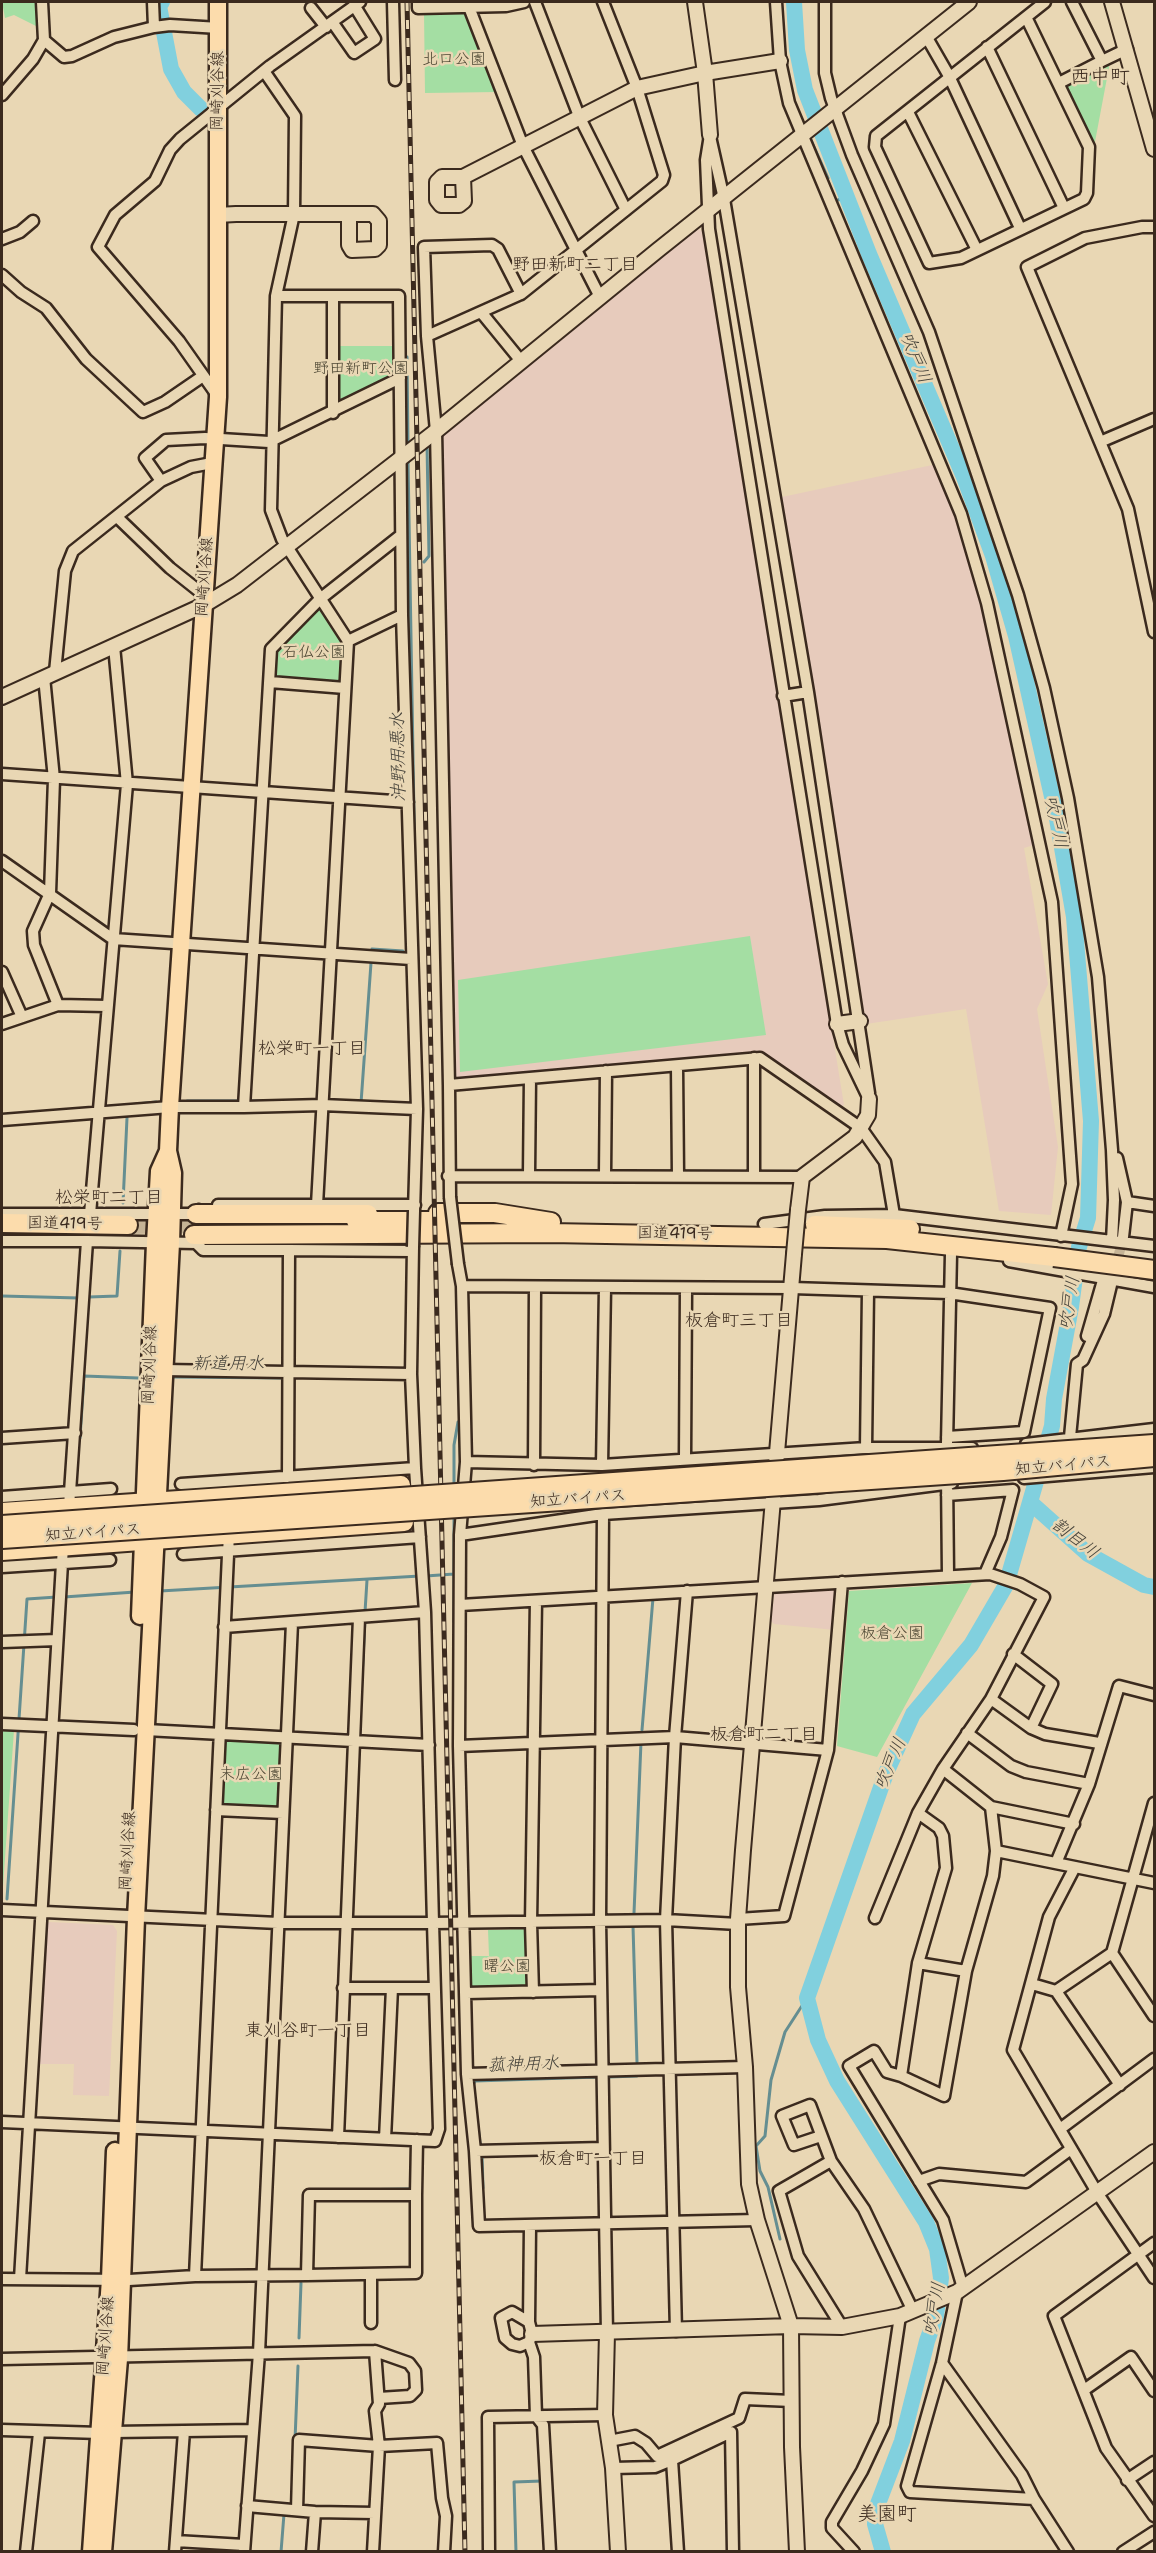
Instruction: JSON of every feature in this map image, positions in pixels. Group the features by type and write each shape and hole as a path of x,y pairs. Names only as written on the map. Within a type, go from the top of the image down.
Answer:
{"highway":[{"name":"国道419号","path":"2,1222 128,1230 2,1234"},
{"name":"国道419号","path":"195,1229 764,1224 882,1226 1056,1251 1102,1275 1155,1272"},
{"name":"国道419号","path":"550,1227 887,1239 1155,1259"},
{"name":"知立バイパス","path":"2,1539 1155,1444"},
{"name":"知立バイパス","path":"2,1525 991,1471 1155,1457"},
{"path":"2,1512 70,1500 151,1502 230,1489 401,1485 518,1478 586,1492"},
{"path":"2,1551 63,1555 149,1539 228,1542 404,1522 529,1512 586,1492"}],"main road":[{"name":"岡崎刈谷線","path":"91,2552 106,2433 116,2278 130,1917 163,1243 164,1213 159,1171 168,1151 190,788 218,397 218,2"},
{"name":"岡崎刈谷線","path":"151,1502 164,1370 163,1243"},
{"name":"岡崎刈谷線","path":"103,2552 106,2433"}],"street":[{"path":"2,95 33,58 44,40 42,2"},
{"path":"153,2 154,27"},
{"path":"343,2 343,15"},
{"path":"393,2 395,80"},
{"path":"418,2 418,8 506,6 524,2"},
{"path":"535,2 579,116 626,210"},
{"path":"427,336 521,294 662,181 664,176 637,88 603,2"},
{"path":"448,1176 530,1174 802,1177 851,1141 868,1115 869,1099 860,1021 808,692 724,198 710,135 705,73 695,2"},
{"path":"776,2 780,61 789,103 961,514 987,603 1052,902 1072,1184 1056,1251"},
{"path":"825,2 825,73 835,109 929,332 1018,595 1044,688 1068,798 1098,977 1112,1150 1114,1200 1110,1241"},
{"path":"2,697 114,646 237,585 436,431 969,2"},
{"path":"1026,16 1089,147 1084,199 961,258 929,263 875,147 876,136 949,76 1026,16 1045,2"},
{"path":"1072,2 1102,61"},
{"path":"1112,2 1155,149"},
{"path":"218,397 179,341 98,247 115,215 155,181 170,150 218,106 264,71 329,25 343,15 357,4 375,39 354,53 329,25 311,8"},
{"path":"470,7 523,146 600,297"},
{"path":"44,40 64,57 72,56 114,37 154,27 170,25 219,28"},
{"path":"926,36 949,76 1020,228"},
{"path":"987,47 1064,208"},
{"path":"1059,83 1127,49"},
{"path":"463,177 637,88 705,73 780,61"},
{"path":"264,71 295,116 294,214 276,296 271,510 286,546 348,641 317,1205"},
{"path":"908,111 977,250"},
{"path":"710,135 706,160 707,211 837,1024 843,1045 869,1099"},
{"path":"217,215 349,214"},
{"path":"2,239 20,232 33,221"},
{"path":"1155,227 1142,227 1085,238 1027,267 1128,509 1150,592 1155,632"},
{"path":"521,294 498,249 492,245 424,247 427,336 436,431 449,1085 448,1176 462,1286 466,1462 460,1535 459,1746 467,2074 476,2151 479,2226 530,2227 757,2220"},
{"path":"2,275 46,308 86,359 143,411 165,402 203,376"},
{"path":"2,2122 435,2141 439,2129 425,1612 411,1374 412,1249 417,1109 400,536 399,296 333,298 276,296"},
{"path":"333,298 333,413"},
{"path":"481,312 521,361"},
{"path":"160,481 145,458 166,440 214,438 273,441 400,378"},
{"path":"1100,442 1155,419"},
{"path":"58,1005 34,945 33,931 50,893 54,779 50,674 68,560 73,551 160,481 191,468 212,463"},
{"path":"117,517 204,600"},
{"path":"244,1107 271,649 320,599 400,536"},
{"path":"348,641 402,615"},
{"path":"90,1214 127,784 114,646"},
{"path":"270,682 345,688"},
{"path":"783,696 808,692"},
{"path":"2,774 408,802"},
{"path":"2,861 113,939 411,959"},
{"path":"2,972 22,1017"},
{"path":"2,1024 58,1005 107,1006"},
{"path":"837,1024 860,1021"},
{"path":"449,1085 754,1058 765,1060 861,1128 885,1162 894,1215"},
{"path":"754,1058 754,1176"},
{"path":"677,1066 678,1176"},
{"path":"605,1175 606,1071"},
{"path":"530,1078 530,1174"},
{"path":"2,1120 170,1107 322,1106 417,1109"},
{"path":"1112,1150 1117,1155 1127,1202 1123,1237"},
{"path":"798,2552 791,2326 757,2220 749,2184 745,2067 738,1987 738,1921 771,1503 802,1177"},
{"path":"1127,1202 1155,1206"},
{"path":"412,1249 203,1250 195,1229 201,1206 317,1205 415,1208"},
{"path":"2,1214 164,1213 195,1229"},
{"path":"764,1224 825,1216 894,1215 1056,1251"},
{"path":"2,1241 163,1243 195,1229"},
{"path":"734,1235 787,1245 885,1245 951,1254 1056,1251 1110,1241 1155,1246"},
{"path":"70,1500 87,1241"},
{"path":"288,1477 289,1250"},
{"path":"948,1575 947,1443 951,1254"},
{"path":"1068,1439 1077,1364 1102,1275 1155,1287"},
{"path":"462,1286 792,1288 949,1293 1050,1308 1024,1432 947,1443"},
{"path":"534,1465 535,1287"},
{"path":"602,1465 605,1288"},
{"path":"685,1459 686,1289"},
{"path":"866,1448 868,1291"},
{"path":"164,1370 411,1374"},
{"path":"466,1462 602,1465 947,1443 1027,1444 1155,1428"},
{"path":"2,1438 75,1433"},
{"path":"460,1535 603,1514 947,1489 1025,1478 1155,1467"},
{"path":"181,1484 230,1489 288,1477 415,1468"},
{"path":"2,1497 70,1500 111,1489"},
{"path":"947,1489 1013,1490 1001,1537 988,1574"},
{"path":"603,1514 600,1921 608,2333 605,2415 613,2468 618,2552"},
{"path":"183,1554 228,1542 420,1537"},
{"path":"195,2276 228,1542"},
{"path":"20,2279 51,1726 63,1555"},
{"path":"2,1567 63,1555 110,1560"},
{"path":"460,1605 988,1574 1020,1584 1044,1598 991,1699 943,1769 918,1813 875,1918"},
{"path":"2,1910 278,1923 464,1924 738,1921 784,1916 828,1750 842,1582"},
{"path":"676,2331 666,1920 675,1737 687,1591"},
{"path":"533,1992 531,1923 536,1601"},
{"path":"224,1627 425,1612"},
{"path":"338,2136 359,1618"},
{"path":"183,2431 175,2546 244,2548 259,2353 292,1623"},
{"path":"2,1642 57,1640"},
{"path":"1013,1654 1052,1684 1031,1728"},
{"path":"1056,1863 1089,1784 1099,1743 1119,1686 1155,1695"},
{"path":"991,1699 1031,1728 1045,1734 1099,1743"},
{"path":"2,1724 429,1745"},
{"path":"967,1733 1011,1766 1026,1772 1089,1784"},
{"path":"459,1746 600,1738 675,1737 828,1750"},
{"path":"943,1769 992,1807 1074,1824"},
{"path":"1056,1991 1112,1953 1155,1803"},
{"path":"992,1807 996,1851 993,1876 966,1971 944,2096 887,2072 874,2051 849,2066 943,2220 960,2290 907,2486 910,2492 1034,2499"},
{"path":"216,1810 283,1813"},
{"path":"901,2076 918,1963 946,1868 943,1836 939,1828 918,1813"},
{"path":"996,1851 1155,1882"},
{"path":"1075,1867 1049,1917 1013,2050 1098,2194 1155,2278"},
{"path":"1112,1953 1155,2016"},
{"path":"918,1963 966,1971"},
{"path":"1032,1984 1056,1991 1120,2085"},
{"path":"343,1988 434,1988"},
{"path":"385,2139 392,1988"},
{"path":"466,1993 601,1990"},
{"path":"1060,2129 1155,2060"},
{"path":"467,2074 745,2067"},
{"path":"821,2136 831,2161 864,2209 913,2311"},
{"path":"2,2279 416,2273 417,2140"},
{"path":"476,2151 603,2148"},
{"path":"919,2181 939,2174 1026,2182 1071,2149"},
{"path":"530,2333 608,2333 791,2326 842,2328 900,2316 960,2290 1155,2152"},
{"path":"831,2161 779,2191 798,2256 842,2328"},
{"path":"307,2275 309,2195 416,2195"},
{"path":"530,2227 530,2333 534,2357 536,2416 543,2425 550,2552"},
{"path":"1155,2243 1054,2316 1106,2448 1155,2516"},
{"path":"371,2274 371,2323"},
{"path":"854,2552 832,2528 831,2522 862,2471 884,2424 900,2316"},
{"path":"373,2552 379,2446 375,2411 379,2398 375,2351"},
{"path":"2,2359 112,2359 375,2351 409,2363 415,2371 416,2390 410,2396 379,2398"},
{"path":"1084,2390 1131,2357 1155,2391"},
{"path":"942,2363 1022,2475 1034,2499 1068,2552"},
{"path":"609,2441 635,2436 646,2443 657,2456 739,2418 745,2399 792,2401"},
{"path":"489,2552 488,2417 605,2415"},
{"path":"2,2430 39,2433 106,2433 253,2430"},
{"path":"613,2468 655,2467 731,2432 733,2552"},
{"path":"26,2552 39,2433"},
{"path":"297,2510 299,2440 379,2446 437,2443 446,2516 444,2552"},
{"path":"672,2460 678,2552"},
{"path":"1127,2480 1155,2462"},
{"path":"247,2506 315,2512 375,2513"},
{"path":"312,2552 315,2512"},
{"path":"1123,2552 1155,2532"}],"shaded area":[{"path":"696,228 702,231 844,1105 840,1107 765,1053 456,1078 442,432"},
{"path":"937,464 971,554 1037,844 1024,848 1048,984 1037,1009 1058,1147 1051,1215 999,1211 966,1009 866,1024 782,497"},
{"path":"834,1586 838,1590 835,1630 774,1624 771,1621 775,1590"},
{"path":"49,1922 113,1925 117,1931 109,2096 73,2095 74,2064 37,2064 44,1926"}],"green space":[{"path":"2,2 37,2 40,28 14,15 5,18"},
{"name":"北口公園","path":"467,11 498,92 425,93 424,12"},
{"path":"1110,62 1094,147 1065,87 1066,83"},
{"name":"野田新町公園","path":"338,346 396,346 396,376 339,405 336,402"},
{"name":"石仏公園","path":"317,609 322,609 343,643 342,682 338,685 277,680 274,676 276,650"},
{"path":"750,936 766,1035 460,1072 458,980"},
{"name":"板倉公園","path":"972,1583 877,1757 837,1746 849,1591"},
{"path":"2,1729 14,1730 2,1901"},
{"name":"末広公園","path":"223,1739 282,1743 279,1809 219,1807"},
{"name":"曙公園","path":"526,1929 528,1987 470,1988 469,1956 489,1956 488,1930"}],"waterway":[{"path":"162,2 159,6 171,69 184,92 201,109"},
{"name":"吹戸川","path":"794,2 797,50 805,90 869,254 964,477 993,556 1016,636 1057,819 1074,917 1091,1121 1088,1218 1079,1247 1071,1307 1054,1399 1052,1426 1006,1585 971,1645 913,1714 886,1773 807,1998 818,2040 837,2081 926,2222 937,2249 941,2278 936,2316 927,2341 902,2441 876,2509 875,2524 883,2552"},
{"name":"沖野用悪水","path":"811,140 828,178"},
{"name":"沖野用悪水","path":"838,200 848,196"},
{"path":"407,357 408,446"},
{"name":"沖野用悪水","path":"424,562 429,556 427,444"},
{"name":"沖野用悪水","path":"408,459 415,875"},
{"name":"沖野用悪水","path":"372,949 403,951"},
{"name":"沖野用悪水","path":"361,1103 371,963"},
{"name":"沖野用悪水","path":"187,1101 237,1101"},
{"name":"沖野用悪水","path":"249,1101 271,1101"},
{"name":"沖野用悪水","path":"128,1105 156,1102"},
{"name":"沖野用悪水","path":"123,1203 127,1118"},
{"name":"沖野用悪水","path":"89,1297 117,1296 120,1251"},
{"name":"沖野用悪水","path":"2,1296 79,1298"},
{"name":"新道用水","path":"80,1438 84,1376 138,1378"},
{"name":"新道用水","path":"174,1377 283,1378"},
{"name":"新道用水","path":"332,1378 387,1379"},
{"path":"454,1486 454,1445 458,1422"},
{"name":"割目川","path":"1031,1503 1088,1554 1144,1585 1154,1587"},
{"path":"454,1513 454,1622"},
{"path":"426,1576 454,1574"},
{"path":"160,1591 420,1576"},
{"path":"365,1612 367,1580"},
{"path":"64,1597 135,1592"},
{"path":"7,1899 27,1599 57,1597"},
{"name":"菰神用水","path":"642,1730 653,1598"},
{"path":"360,1717 365,1619"},
{"name":"菰神用水","path":"634,1913 641,1742"},
{"name":"菰神用水","path":"633,1926 637,2062"},
{"path":"780,2239 768,2187 760,2171 756,2146 765,2136 771,2080 785,2032 807,1998"},
{"name":"菰神用水","path":"609,2077 637,2076"},
{"name":"菰神用水","path":"473,2085 475,2081 598,2077"},
{"name":"菰神用水","path":"475,2103 480,2143"},
{"name":"菰神用水","path":"482,2154 483,2188"},
{"name":"菰神用水","path":"349,2190 409,2189"},
{"name":"菰神用水","path":"302,2258 302,2268"},
{"name":"菰神用水","path":"299,2338 301,2283"},
{"name":"菰神用水","path":"295,2440 298,2366"},
{"path":"516,2552 514,2482 542,2481"},
{"name":"菰神用水","path":"281,2552 284,2514"}],"tunnel":[{"path":"128,1225 195,1224"},
{"path":"1115,1271 1123,1237"}],"railway":[{"path":"407,2 465,2552"}],"district":[{"name":"西中町","path":"1100,78"},
{"name":"野田新町二丁目","path":"575,265"},
{"name":"松栄町一丁目","path":"312,1049"},
{"name":"松栄町二丁目","path":"109,1198"},
{"name":"板倉町三丁目","path":"739,1321"},
{"name":"板倉町二丁目","path":"764,1735"},
{"name":"東刈谷町一丁目","path":"308,2031"},
{"name":"板倉町一丁目","path":"593,2159"},
{"name":"美園町","path":"887,2515"}]}
